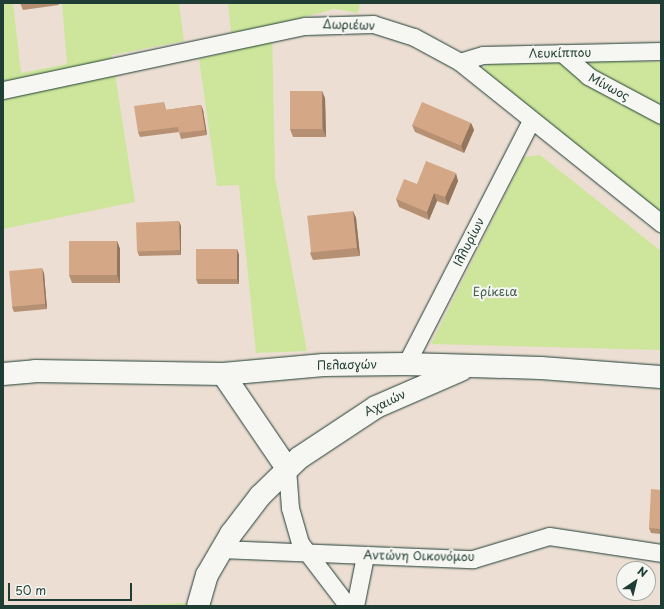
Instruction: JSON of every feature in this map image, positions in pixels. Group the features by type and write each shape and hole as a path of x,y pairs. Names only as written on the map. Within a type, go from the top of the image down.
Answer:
{"main road":[{"name":"Πελασγών","path":"3,374 35,371 223,374 324,365 406,364 471,366"},
{"name":"Αχαιών","path":"198,606 207,575 220,550 249,509 287,468 358,416 397,396 471,366 661,377"},
{"path":"223,374 287,468"}],"street":[{"name":"Δωριέων","path":"3,90 305,26 340,22 372,24 400,31 460,62 661,223"},
{"name":"Λευκίππου","path":"460,62 483,55 661,51"},
{"name":"Μίνωος","path":"562,53 588,76 661,114"},
{"name":"Ιλλυρίων","path":"406,364 531,120"},
{"path":"287,468 292,519 304,550 348,606"},
{"name":"Αντώνη Οικονόμου","path":"220,550 304,550 366,556 473,559 549,536 661,553"},
{"path":"355,606 366,556"}],"green space":[{"path":"3,3 13,3 21,73 67,64 62,3 179,3 184,41 112,55 135,202 3,229"},
{"path":"228,3 360,3 358,13 334,9 272,26 275,177 307,351 256,353 239,185 217,186 199,59 233,51"},
{"path":"523,59 661,62 661,215 480,71 489,63"},
{"name":"Ερίκεια","path":"540,155 661,251 661,350 431,344 524,157"},
{"path":"212,602 212,606 106,606"}],"building":[{"path":"290,91 322,91 322,129 290,129"},
{"path":"164,102 165,110 201,105 205,130 179,133 178,127 138,132 134,106"},
{"path":"422,102 471,123 461,146 412,125"},
{"path":"426,161 456,173 445,197 434,193 427,212 396,199 404,179 417,184"},
{"path":"353,211 357,248 311,253 307,216"},
{"path":"179,221 180,250 137,251 136,223"},
{"path":"69,241 117,241 117,275 69,275"},
{"path":"196,249 237,249 237,279 196,279"},
{"path":"42,268 45,304 12,307 9,271"},
{"path":"651,489 661,490 661,529 649,528"}]}
